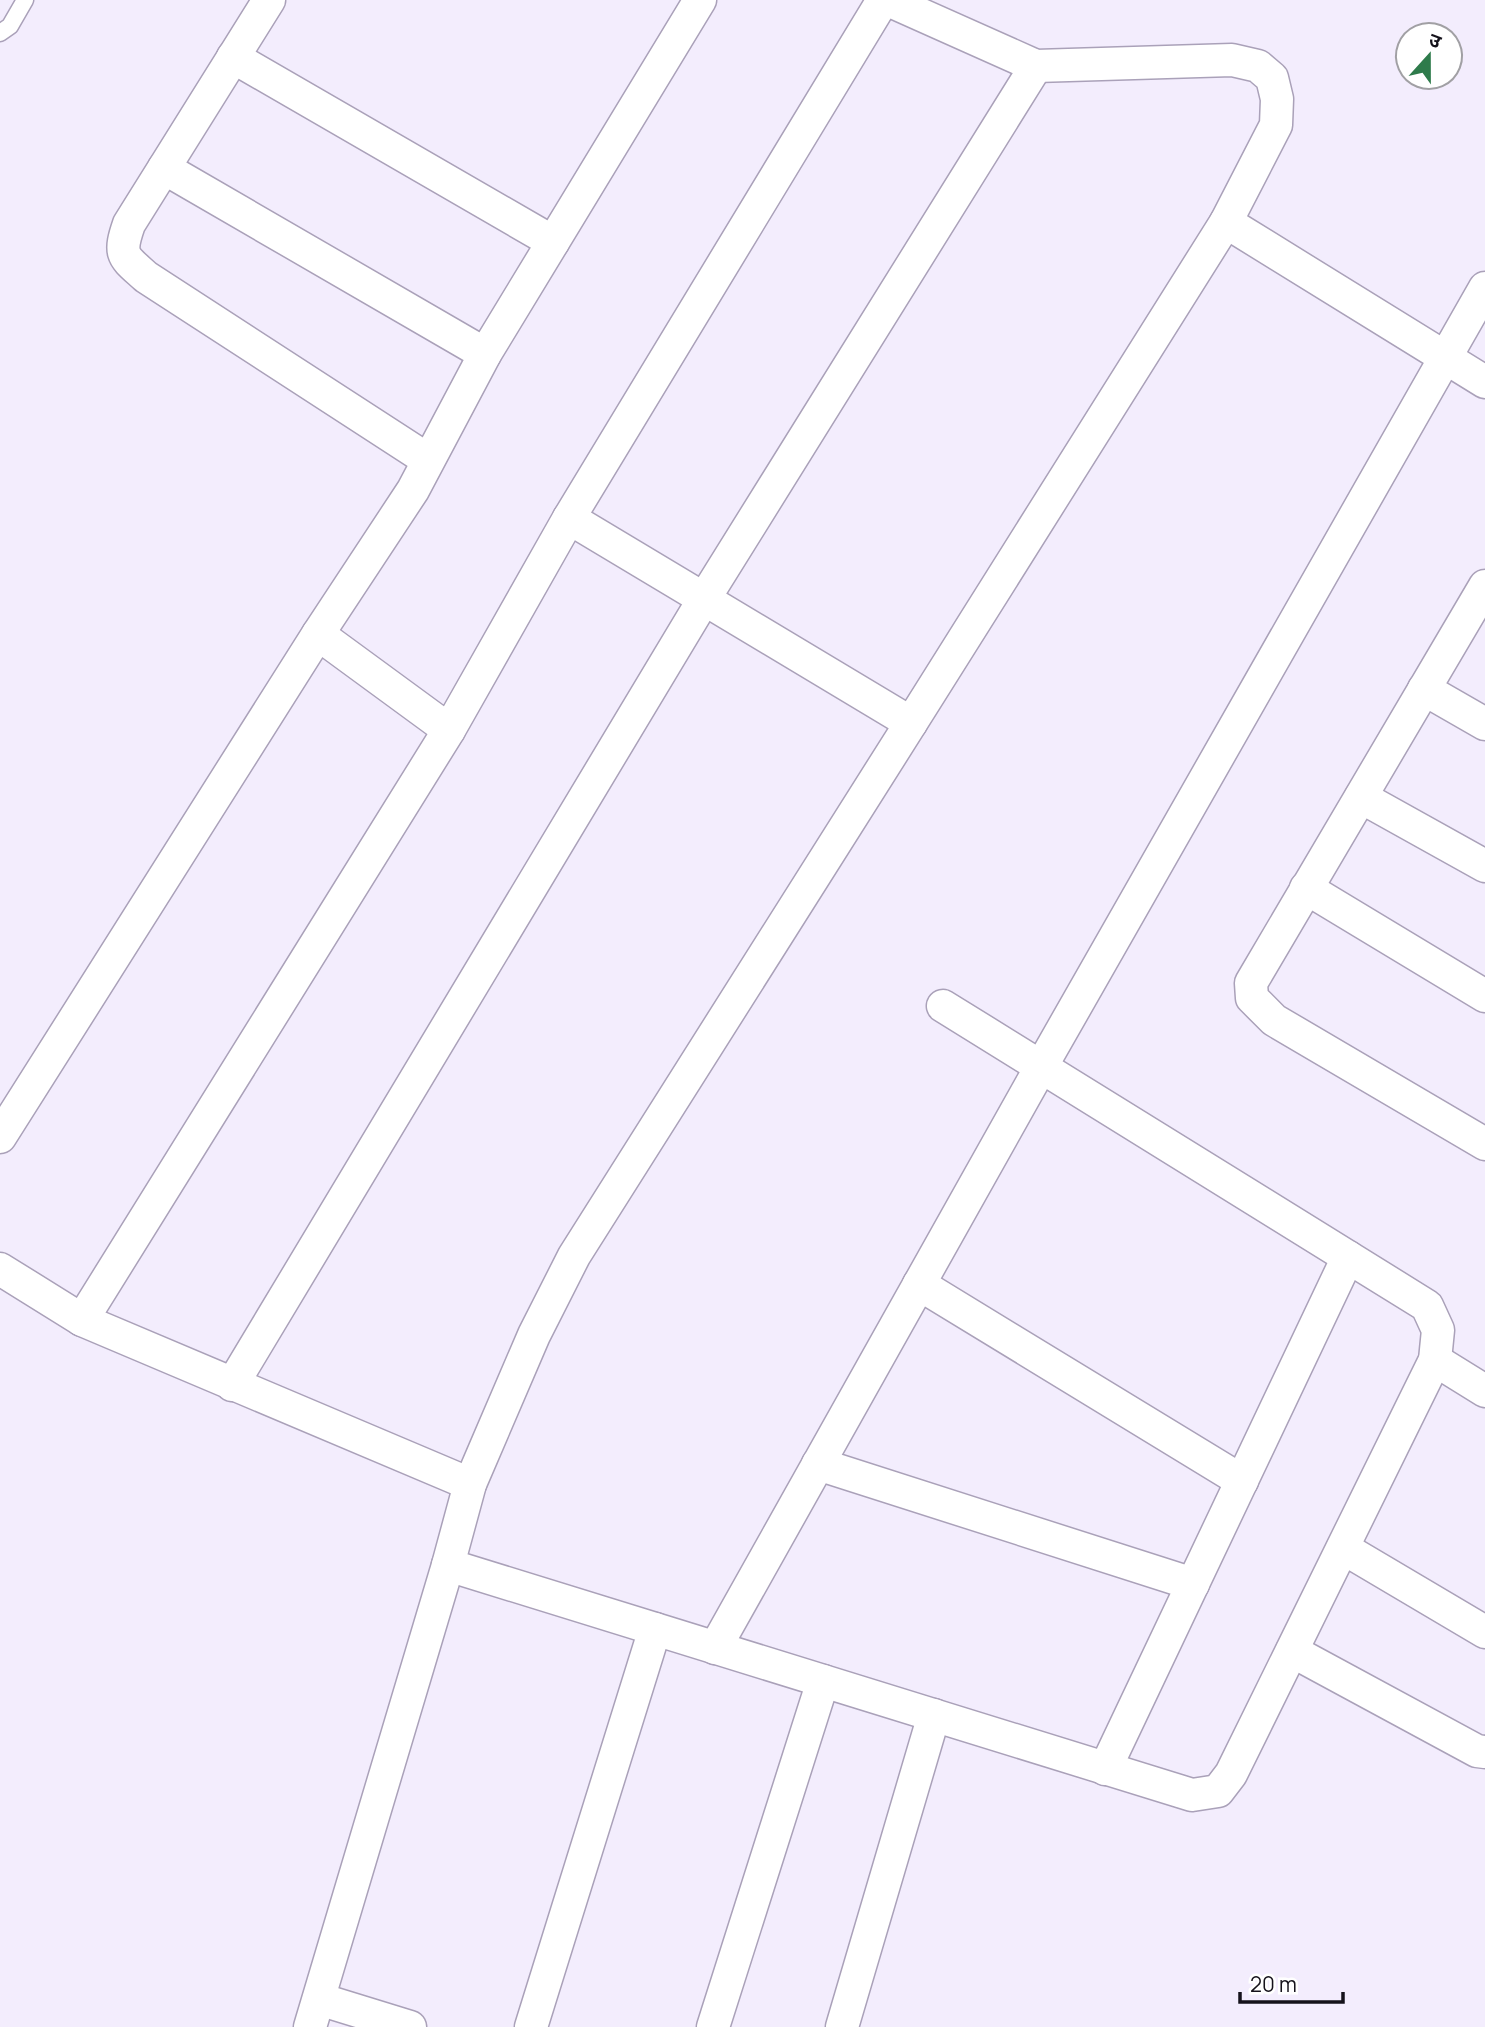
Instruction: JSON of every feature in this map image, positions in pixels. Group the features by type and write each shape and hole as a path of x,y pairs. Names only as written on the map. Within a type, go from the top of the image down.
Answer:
{"street":[{"path":"269,0 129,224 122,244 125,258 146,277 428,460"},
{"path":"0,1137 318,634 413,490 485,354 700,0"},
{"path":"82,1320 449,730 569,518 886,0 1037,66 1232,60 1258,66 1272,78 1277,99 1276,125 1226,222 573,1256 534,1335 470,1484 315,2013 410,2027"},
{"path":"233,57 553,242"},
{"path":"232,1385 704,599 1037,66"},
{"path":"164,167 485,354"},
{"path":"1226,222 1485,382"},
{"path":"715,1648 1041,1067 1485,288"},
{"path":"569,518 911,723"},
{"path":"1484,589 1251,983 1252,998 1274,1020 1485,1144"},
{"path":"318,634 449,730"},
{"path":"1424,689 1485,724"},
{"path":"1361,797 1485,866"},
{"path":"1306,888 1485,996"},
{"path":"448,1565 1192,1795 1218,1791 1231,1774 1434,1360 1438,1330 1427,1306 943,1006"},
{"path":"1105,1769 1348,1257"},
{"path":"0,1269 82,1320 470,1484"},
{"path":"919,1284 1242,1481"},
{"path":"1434,1360 1485,1391"},
{"path":"818,1464 1192,1584"},
{"path":"1343,1548 1485,1632"},
{"path":"531,2027 655,1629"},
{"path":"1292,1651 1477,1751 1485,1752"},
{"path":"713,2027 823,1681"},
{"path":"842,2027 934,1715"}],"lane":[{"path":"0,33 10,26 25,0"}]}
